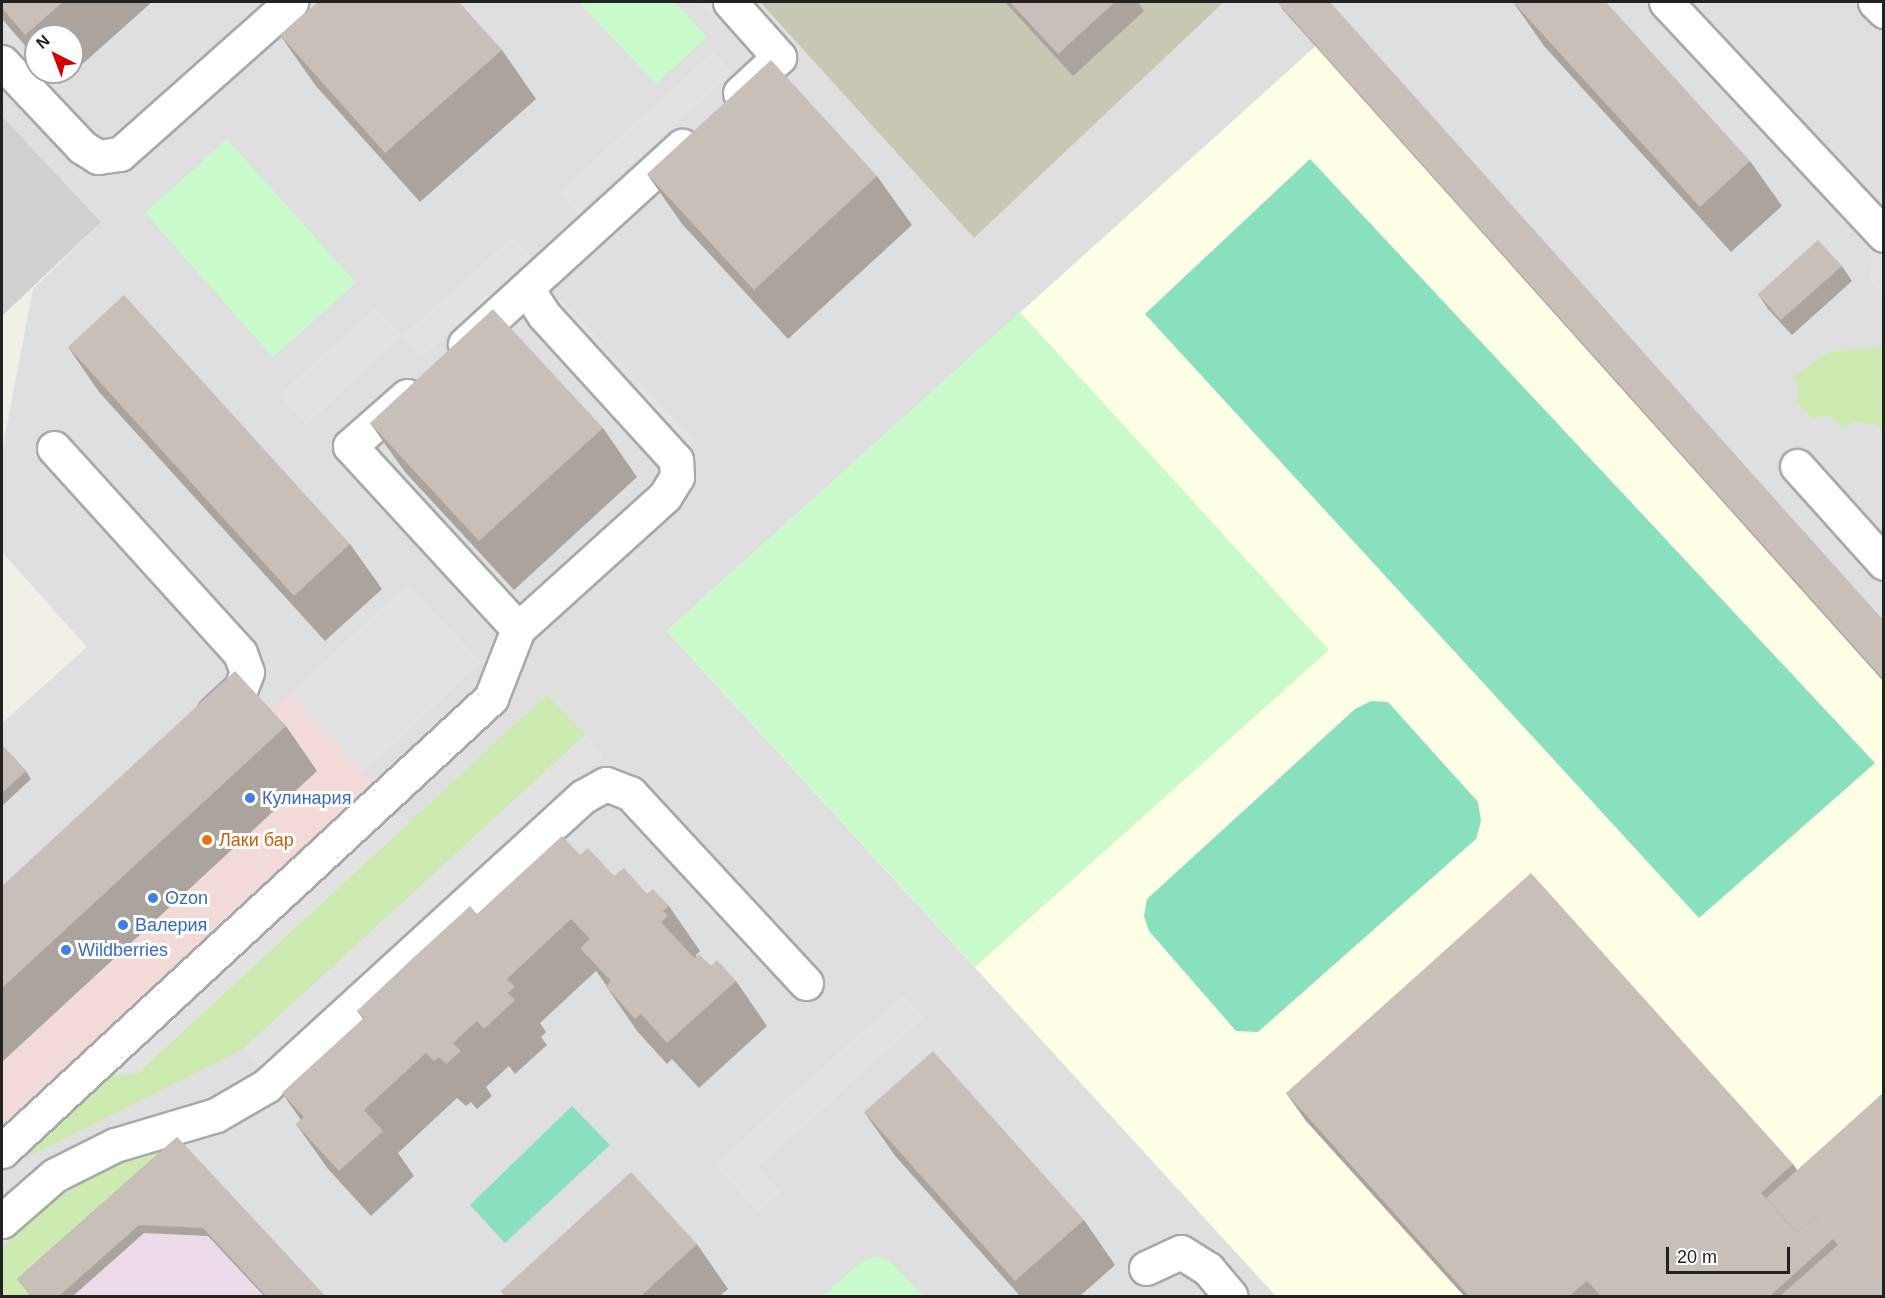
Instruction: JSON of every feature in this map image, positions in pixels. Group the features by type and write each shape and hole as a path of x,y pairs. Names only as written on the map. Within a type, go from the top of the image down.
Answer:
{"lane":[{"path":"2,62 82,147 98,157 120,154 291,2"},
{"path":"518,629 350,446 527,289 779,57 730,2"},
{"path":"1666,2 1884,235"},
{"path":"1875,2 1884,11"},
{"path":"2,1151 491,698 518,629 665,496 677,477 676,460 544,315 527,289"},
{"path":"54,448 240,653 247,672 242,688 188,736"},
{"path":"1797,466 1884,563"},
{"path":"5,1209 55,1175 115,1145 216,1115 267,1086 584,796 606,784 630,793 806,983"},
{"path":"1146,1268 1181,1252 1208,1269 1231,1296"}],"shaded area":[{"path":"2,2 760,2 974,238 1224,2 1293,2 1316,46 667,631 1276,1296 2,1296 2,723 87,647 2,552 2,451 33,289 101,222 2,116"},
{"path":"700,2 717,2 728,13 722,26"},
{"path":"760,2 1224,2 974,238"},
{"path":"1328,2 1883,2 1883,623"},
{"path":"1316,46 1883,682 1883,1296 1276,1296 667,631"},
{"path":"713,52 732,73 578,213 559,192"},
{"path":"2,116 101,222 2,316"},
{"path":"1883,192 1883,295 1869,279 1872,264 1866,235"},
{"path":"513,237 532,258 421,358 401,337 306,425 279,395 375,308 402,336"},
{"path":"560,298 695,440 685,449 550,307"},
{"path":"408,584 481,662 363,773 290,693"},
{"path":"290,693 409,823 138,1073 101,1076 7,1167 2,1163 2,1062 317,772 266,716"},
{"path":"585,735 604,756 262,1070 243,1049"},
{"path":"393,806 409,823 138,1073 101,1076"},
{"path":"903,995 923,1018 759,1167 781,1192 758,1212 715,1164"},
{"path":"183,1145 324,1296 31,1296"}],"green space":[{"path":"579,2 675,2 707,37 656,84"},
{"path":"227,139 356,283 273,357 145,213"},
{"path":"1310,159 1875,763 1699,918 1145,314"},
{"path":"1020,312 1329,650 975,967 667,631"},
{"path":"1883,347 1883,431 1878,425 1855,422 1843,428 1831,416 1813,418 1796,403 1799,388 1794,376 1830,351"},
{"path":"547,695 585,735 243,1049 7,1167 101,1076 138,1073"},
{"path":"1371,701 1388,702 1478,802 1481,821 1476,839 1258,1032 1236,1031 1149,931 1144,916 1147,899 1355,709"},
{"path":"572,1106 610,1145 505,1243 470,1205"},
{"path":"183,1145 31,1296 2,1296 2,1249 31,1212 120,1163"},
{"path":"875,1257 889,1260 923,1295 823,1296 862,1261"}],"building":[{"path":"2,2 63,2 38,24 24,24 24,34 2,8"},
{"path":"318,2 459,2 502,50 385,153 280,35"},
{"path":"1010,2 1115,2 1058,54"},
{"path":"1330,2 1884,621 1884,680 1278,3"},
{"path":"1513,2 1606,2 1750,161 1700,207"},
{"path":"771,60 877,176 754,290 647,174"},
{"path":"1818,240 1842,266 1781,320 1758,294"},
{"path":"124,295 350,544 294,596 68,347"},
{"path":"493,309 603,428 479,541 370,423"},
{"path":"235,671 286,726 2,988 2,886"},
{"path":"2,745 26,771 2,793"},
{"path":"562,836 580,855 588,848 614,876 624,868 647,894 653,889 669,906 663,911 668,916 661,922 694,958 699,954 711,966 717,960 736,981 667,1043 641,1014 635,1019 606,986 611,981 580,948 590,939 571,919 507,979 515,987 508,993 515,1000 484,1029 477,1021 453,1043 461,1051 446,1064 439,1057 434,1061 426,1053 364,1110 383,1131 339,1171 296,1124 304,1117 282,1093 364,1018 357,1011 413,958 470,906 477,914"},
{"path":"1531,873 1793,1164 1761,1193 1797,1233 1814,1217 1833,1239 1770,1296 1601,1296 1587,1281 1569,1296 1469,1296 1286,1093"},
{"path":"933,1051 1084,1220 1015,1281 864,1112"},
{"path":"1884,1092 1884,1296 1780,1296 1838,1245 1814,1217 1797,1233 1766,1198"},
{"path":"177,1137 325,1296 266,1296 203,1228 139,1225 59,1296 32,1296 17,1279"},
{"path":"631,1172 697,1244 641,1296 506,1296 501,1291"}],"place":[{"name":"Кулинария","path":"250,798"},
{"name":"Лаки бар","path":"207,840"},
{"name":"Ozon","path":"153,898"},
{"name":"Валерия","path":"123,925"},
{"name":"Wildberries","path":"66,950"}]}
